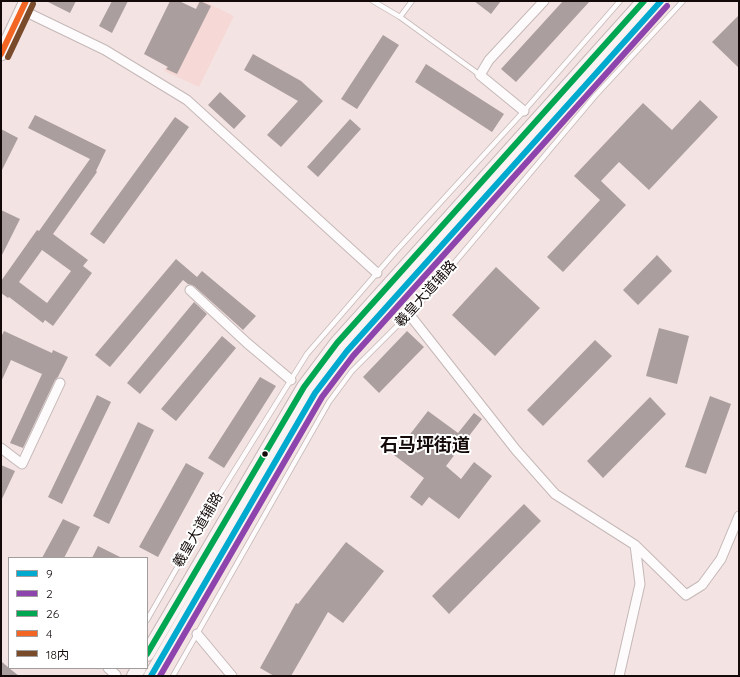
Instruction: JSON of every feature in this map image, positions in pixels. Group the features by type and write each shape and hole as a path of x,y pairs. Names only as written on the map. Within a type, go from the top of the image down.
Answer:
{"main road":[{"path":"148,652 304,387 337,343 644,1"},
{"path":"151,676 314,393 347,351 661,1"},
{"path":"1,54 24,5"}],"street":[{"path":"524,110 480,75 489,60 544,1"},
{"path":"24,5 105,50 187,100 377,273"},
{"path":"190,290 247,343 291,380"},
{"path":"409,314 516,450 555,494 635,545 686,595 702,585 721,559 739,516"},
{"path":"1,448 22,464 60,383"},
{"path":"619,676 640,584 635,545"},
{"path":"197,634 232,676"}],"lane":[{"path":"373,1 400,17 480,75"},
{"path":"400,17 412,1"},
{"name":"羲皇大道辅路","path":"148,618 213,505 307,354 377,273 620,1"},
{"name":"羲皇大道辅路","path":"173,676 329,402 352,371 424,299 595,96 683,1"}],"shaded area":[{"path":"199,1 204,1 234,16 199,87 164,71"}],"building":[{"path":"46,1 76,1 70,13"},
{"path":"112,1 128,1 112,33 99,26"},
{"path":"170,1 179,1 196,9 200,1 211,6 177,74 166,69 168,67 144,54"},
{"path":"474,1 501,1 491,14"},
{"path":"563,1 590,1 516,82 501,69"},
{"path":"739,15 739,68 712,42"},
{"path":"383,35 399,45 357,109 341,99"},
{"path":"253,54 301,81 323,101 281,147 267,135 298,101 244,70"},
{"path":"426,64 504,114 492,132 415,82"},
{"path":"220,92 246,116 234,129 208,105"},
{"path":"700,100 718,117 649,190 619,162 601,181 626,205 563,272 547,257 600,200 574,176 643,103 672,130"},
{"path":"35,115 106,150 96,171 97,172 53,234 88,260 83,266 92,273 53,326 45,320 43,323 9,297 8,298 1,293 1,281 37,230 39,231 90,159 28,128","holes":["42,250 71,271 47,303 19,282"]},
{"path":"175,117 189,127 104,244 90,234"},
{"path":"350,119 361,129 318,177 307,167"},
{"path":"1,129 18,138 1,172"},
{"path":"1,210 20,219 1,257"},
{"path":"657,255 672,271 638,305 623,290"},
{"path":"176,259 197,277 202,271 256,316 243,330 194,286 183,280 110,367 95,355"},
{"path":"496,267 540,308 495,356 452,315"},
{"path":"194,302 207,314 140,394 127,383"},
{"path":"659,328 689,336 677,384 646,376"},
{"path":"4,331 52,353 53,350 68,357 55,380 23,448 10,443 42,374 11,360 1,382 1,337"},
{"path":"407,331 424,347 379,393 363,377"},
{"path":"222,336 236,348 176,421 161,409"},
{"path":"595,340 612,356 543,426 527,410"},
{"path":"260,377 276,386 224,468 208,458"},
{"path":"97,395 111,402 62,504 48,497"},
{"path":"710,396 731,404 706,474 685,467"},
{"path":"650,397 666,414 603,478 587,461"},
{"path":"428,411 458,433 474,413 482,419 446,466 461,479 474,462 492,476 459,519 429,497 422,506 410,497 424,478 394,455"},
{"path":"138,422 154,430 109,524 93,516"},
{"path":"186,463 204,473 158,557 139,547"},
{"path":"1,465 15,471 1,501"},
{"path":"524,504 541,521 449,614 432,596"},
{"path":"63,519 80,527 65,557 43,557"},
{"path":"346,542 384,571 343,623 328,612 291,676 274,676 260,668 296,603 298,604"},
{"path":"98,546 120,557 92,557"},
{"path":"1,661 8,667 8,669 10,669 19,676 1,676"}],"transit line":[{"name":"4","path":"1,54 26,1"},
{"name":"26","path":"148,652 304,387 337,343 644,1"},
{"name":"9","path":"151,676 315,393 347,351 661,1"},
{"name":"18内","path":"8,57 33,4"},
{"name":"2","path":"160,676 322,397 353,356 667,6"}],"district":[{"name":"石马坪街道","path":"425,446"}]}
